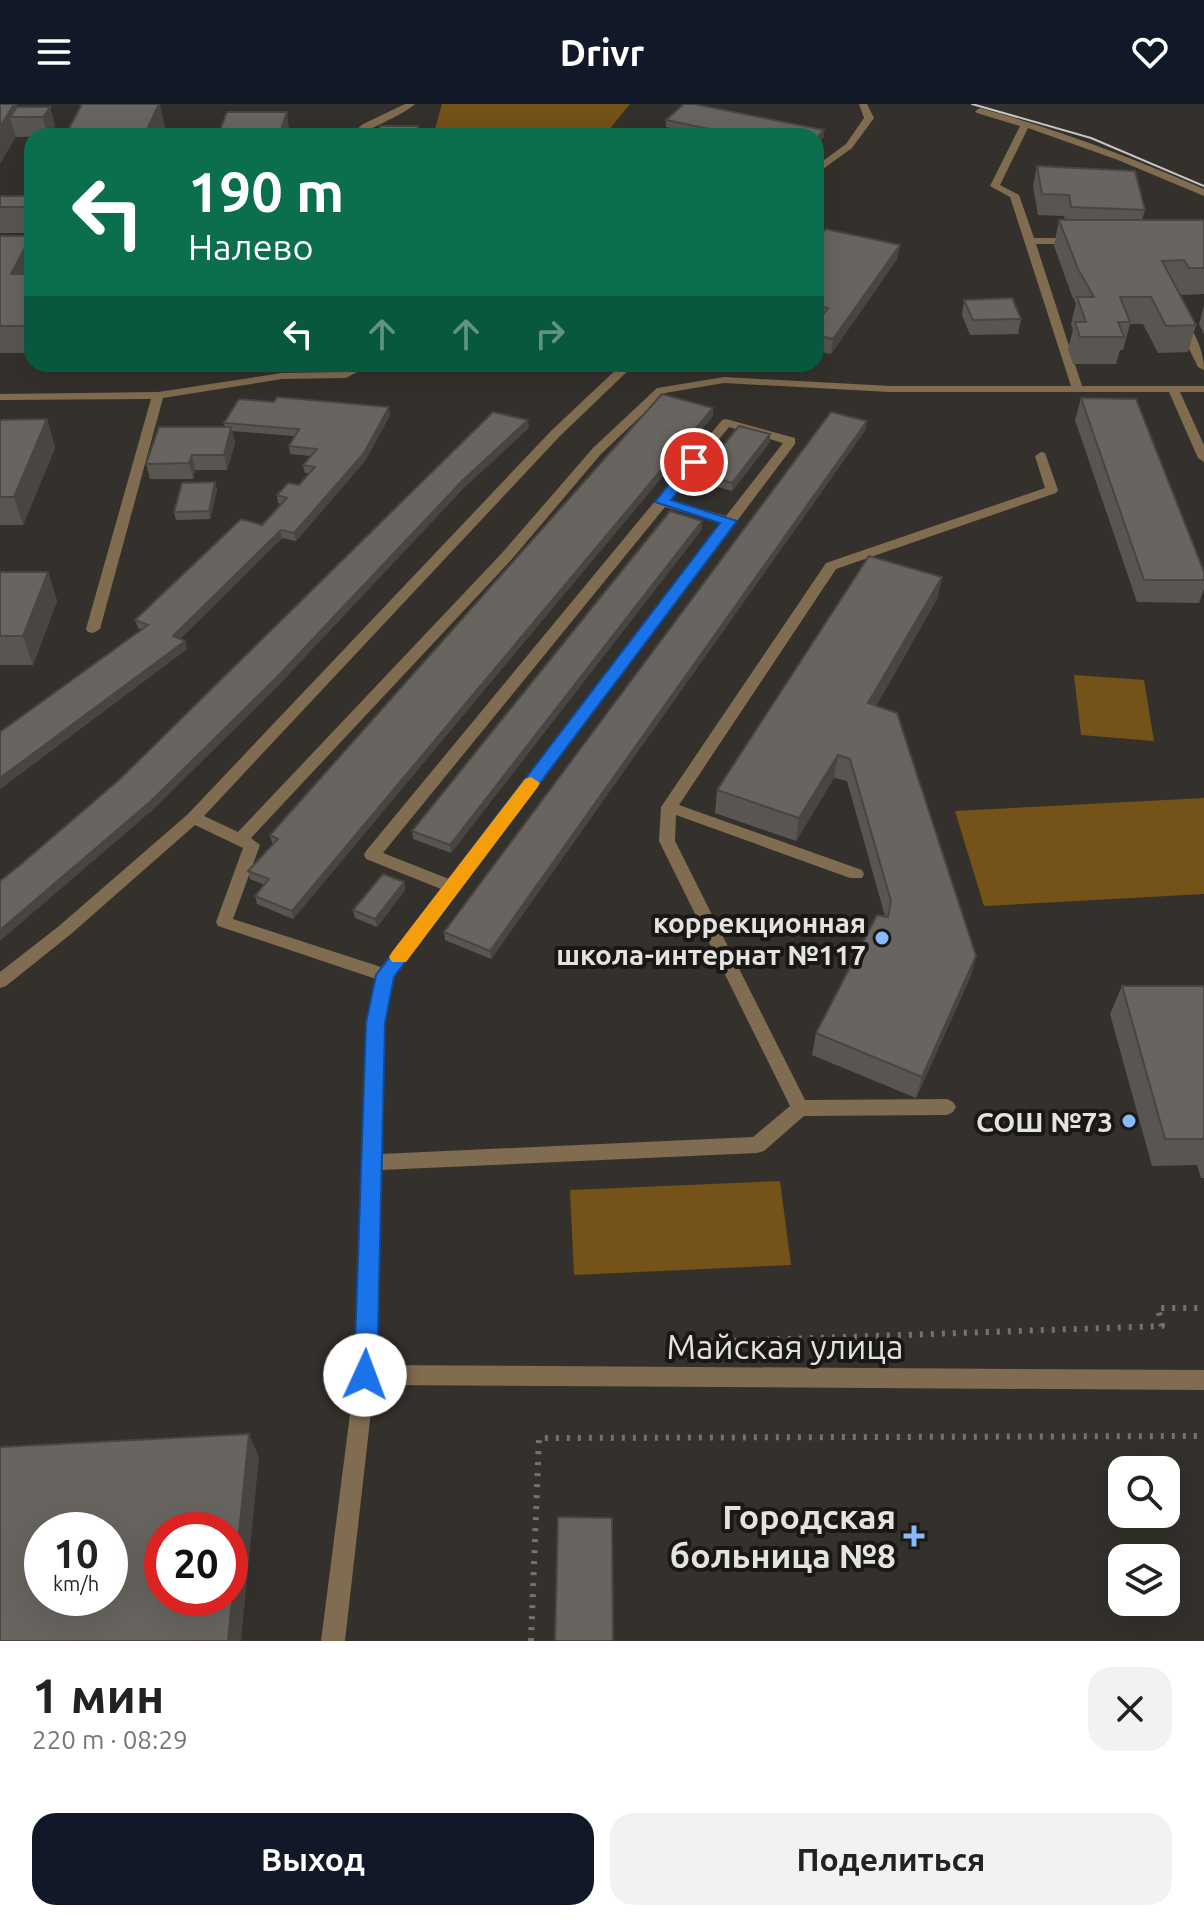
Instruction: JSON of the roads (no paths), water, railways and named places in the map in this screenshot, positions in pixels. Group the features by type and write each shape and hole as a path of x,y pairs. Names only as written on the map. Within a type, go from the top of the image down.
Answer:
{"street":[{"path":"360,128 401,114 411,104"},
{"path":"824,165 849,146 869,118 863,104"},
{"path":"980,111 1026,123 1155,171 1204,193"},
{"path":"1026,123 995,186 1014,195 1078,390"},
{"path":"1030,241 1094,241"},
{"path":"1175,311 1204,367"},
{"path":"0,397 158,395 273,372"},
{"path":"308,372 346,375 351,372"},
{"path":"0,981 65,930 193,818 555,434 621,372"},
{"path":"240,840 507,556 597,451 661,390 724,380 890,389 1204,389"},
{"path":"1173,389 1204,458"},
{"path":"93,629 158,395"},
{"path":"333,1641 365,1375 376,1023 385,975 453,887 729,521 791,441 726,423 372,855 453,887"},
{"path":"800,1108 667,841 669,807 831,566 1052,490 1041,456"},
{"path":"662,502 729,521"},
{"path":"669,807 856,874"},
{"path":"193,818 252,845 224,922 385,975"},
{"path":"372,1162 757,1145 800,1108 947,1107"},
{"name":"Майская улица","path":"365,1375 1204,1380"}],"tram line":[{"path":"972,104 1091,138 1204,186"}],"place":[{"name":"коррекционная школа-интернат №117","path":"882,938"},
{"name":"СОШ №73","path":"1129,1121"},
{"name":"Городская больница №8","path":"914,1536"}]}
